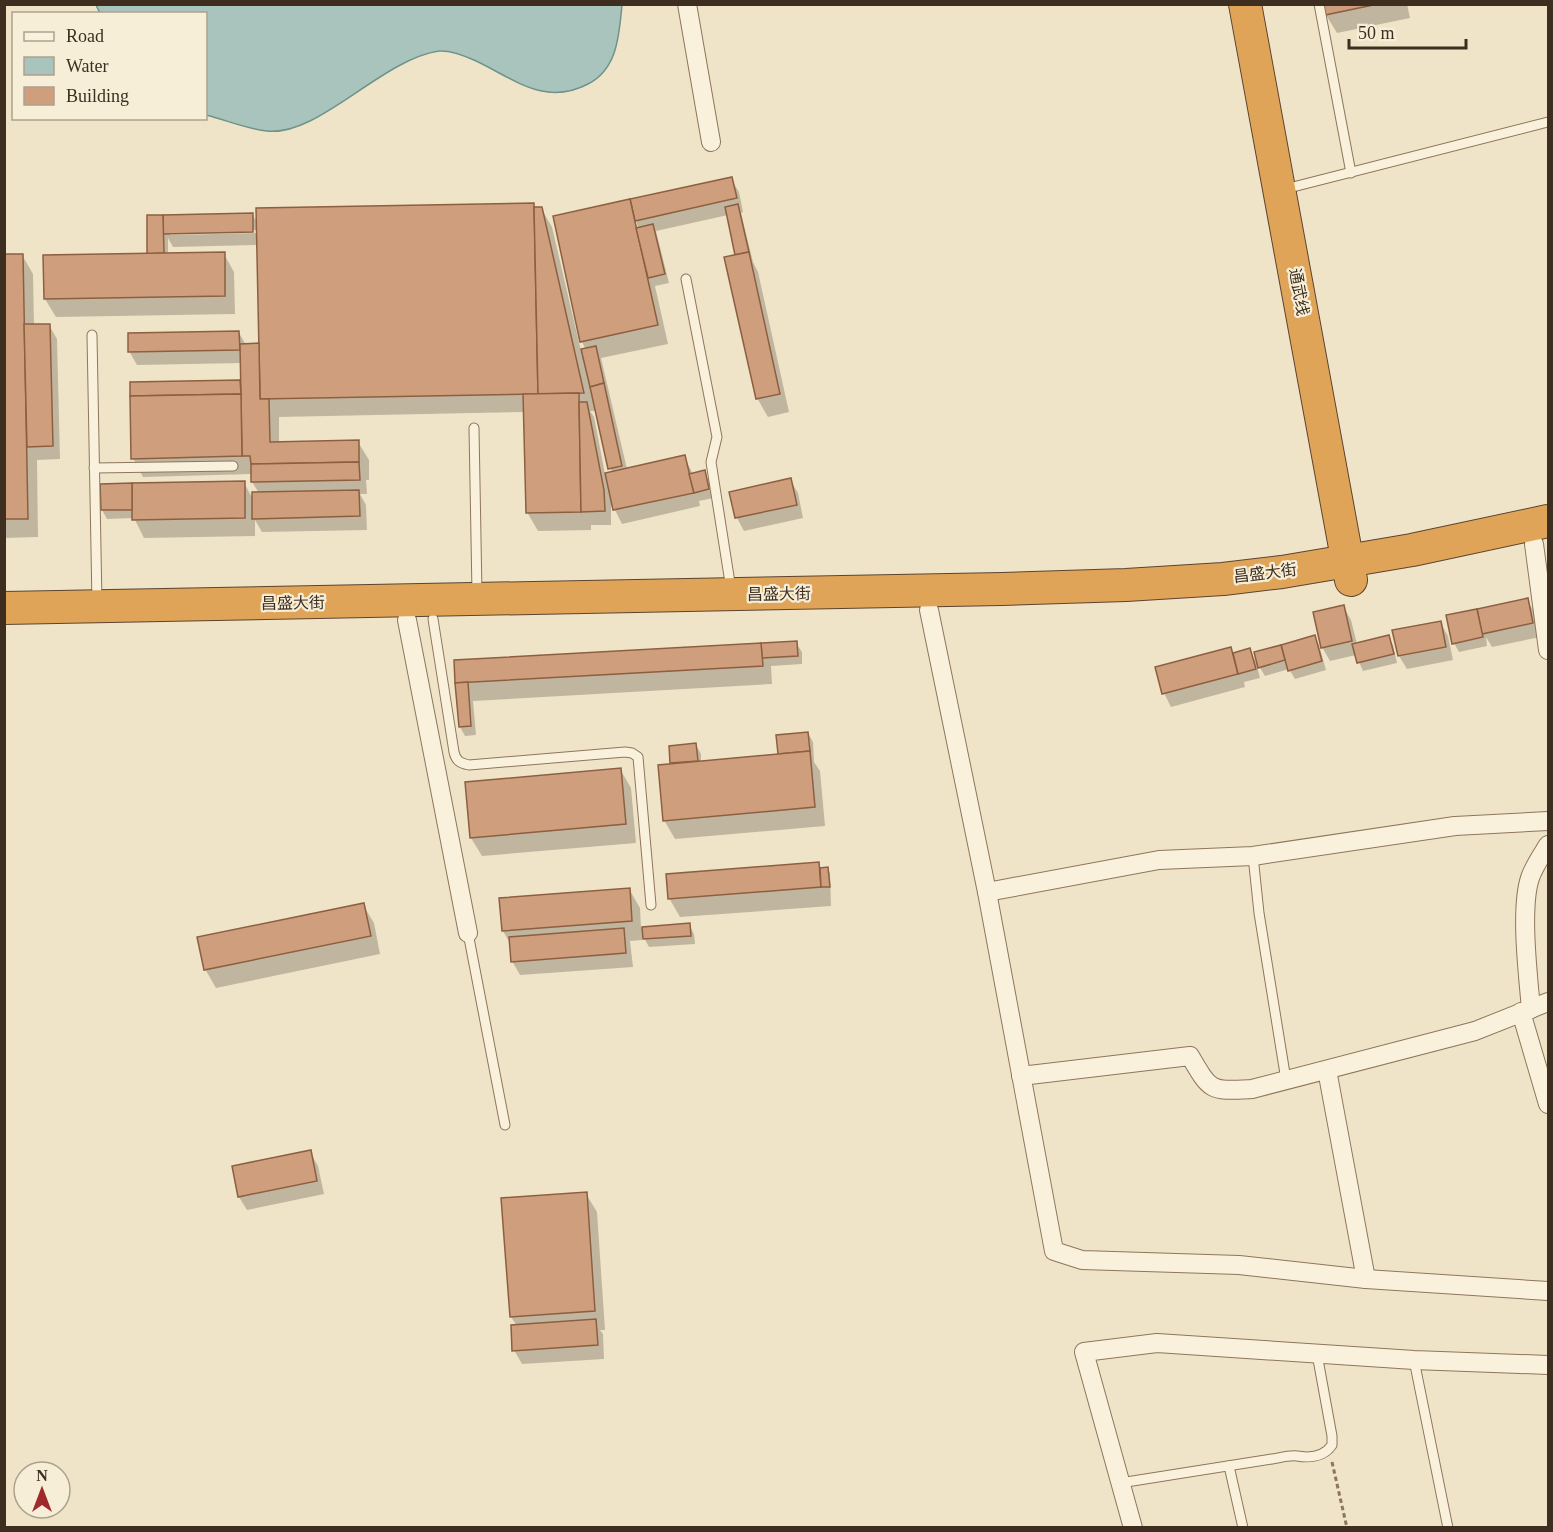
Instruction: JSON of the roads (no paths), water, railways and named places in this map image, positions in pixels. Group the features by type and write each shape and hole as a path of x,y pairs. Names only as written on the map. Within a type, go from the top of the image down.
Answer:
{"highway":[{"name":"通武线","path":"1245,4 1350,570"},
{"name":"昌盛大街","path":"4,627 929,610 1127,603 1224,597 1350,570 1515,530 1543,535"},
{"name":"昌盛大街","path":"4,608 1002,590 1126,585 1350,570"}],"street":[{"path":"687,4 711,142"},
{"path":"1543,535 1548,650"},
{"path":"929,610 987,892 1054,1251 1082,1260 1239,1265 1366,1279 1548,1291"},
{"path":"420,619 468,933"},
{"path":"987,892 1159,860 1253,856 1455,826 1548,821"},
{"path":"1548,845 1528,885 1526,918 1526,1011 1548,1104"},
{"path":"1021,1076 1190,1056 1205,1083 1213,1088 1223,1091 1252,1089 1475,1030 1548,1002"},
{"path":"1327,1070 1366,1279"},
{"path":"1133,1527 1084,1352 1157,1343 1414,1360 1548,1365"}],"lane":[{"path":"1318,4 1351,173"},
{"path":"1280,190 1548,122"},
{"path":"686,279 717,437 711,462 731,594"},
{"path":"92,335 97,607"},
{"path":"474,428 477,600"},
{"path":"94,468 233,466"},
{"path":"420,619 454,752 461,764 625,752 638,757 651,905"},
{"path":"1253,856 1259,913 1286,1080"},
{"path":"468,933 505,1125"},
{"path":"1120,1483 1280,1458 1321,1455 1332,1445 1332,1436 1317,1354"},
{"path":"1414,1360 1448,1527"},
{"path":"1228,1466 1243,1527"}],"water":[{"path":"96,5 622,5 618,39 606,69 588,84 572,90 557,92 529,87 466,56 439,51 417,57 395,68 307,122 287,130 267,131 207,115 207,12 100,12"}]}
